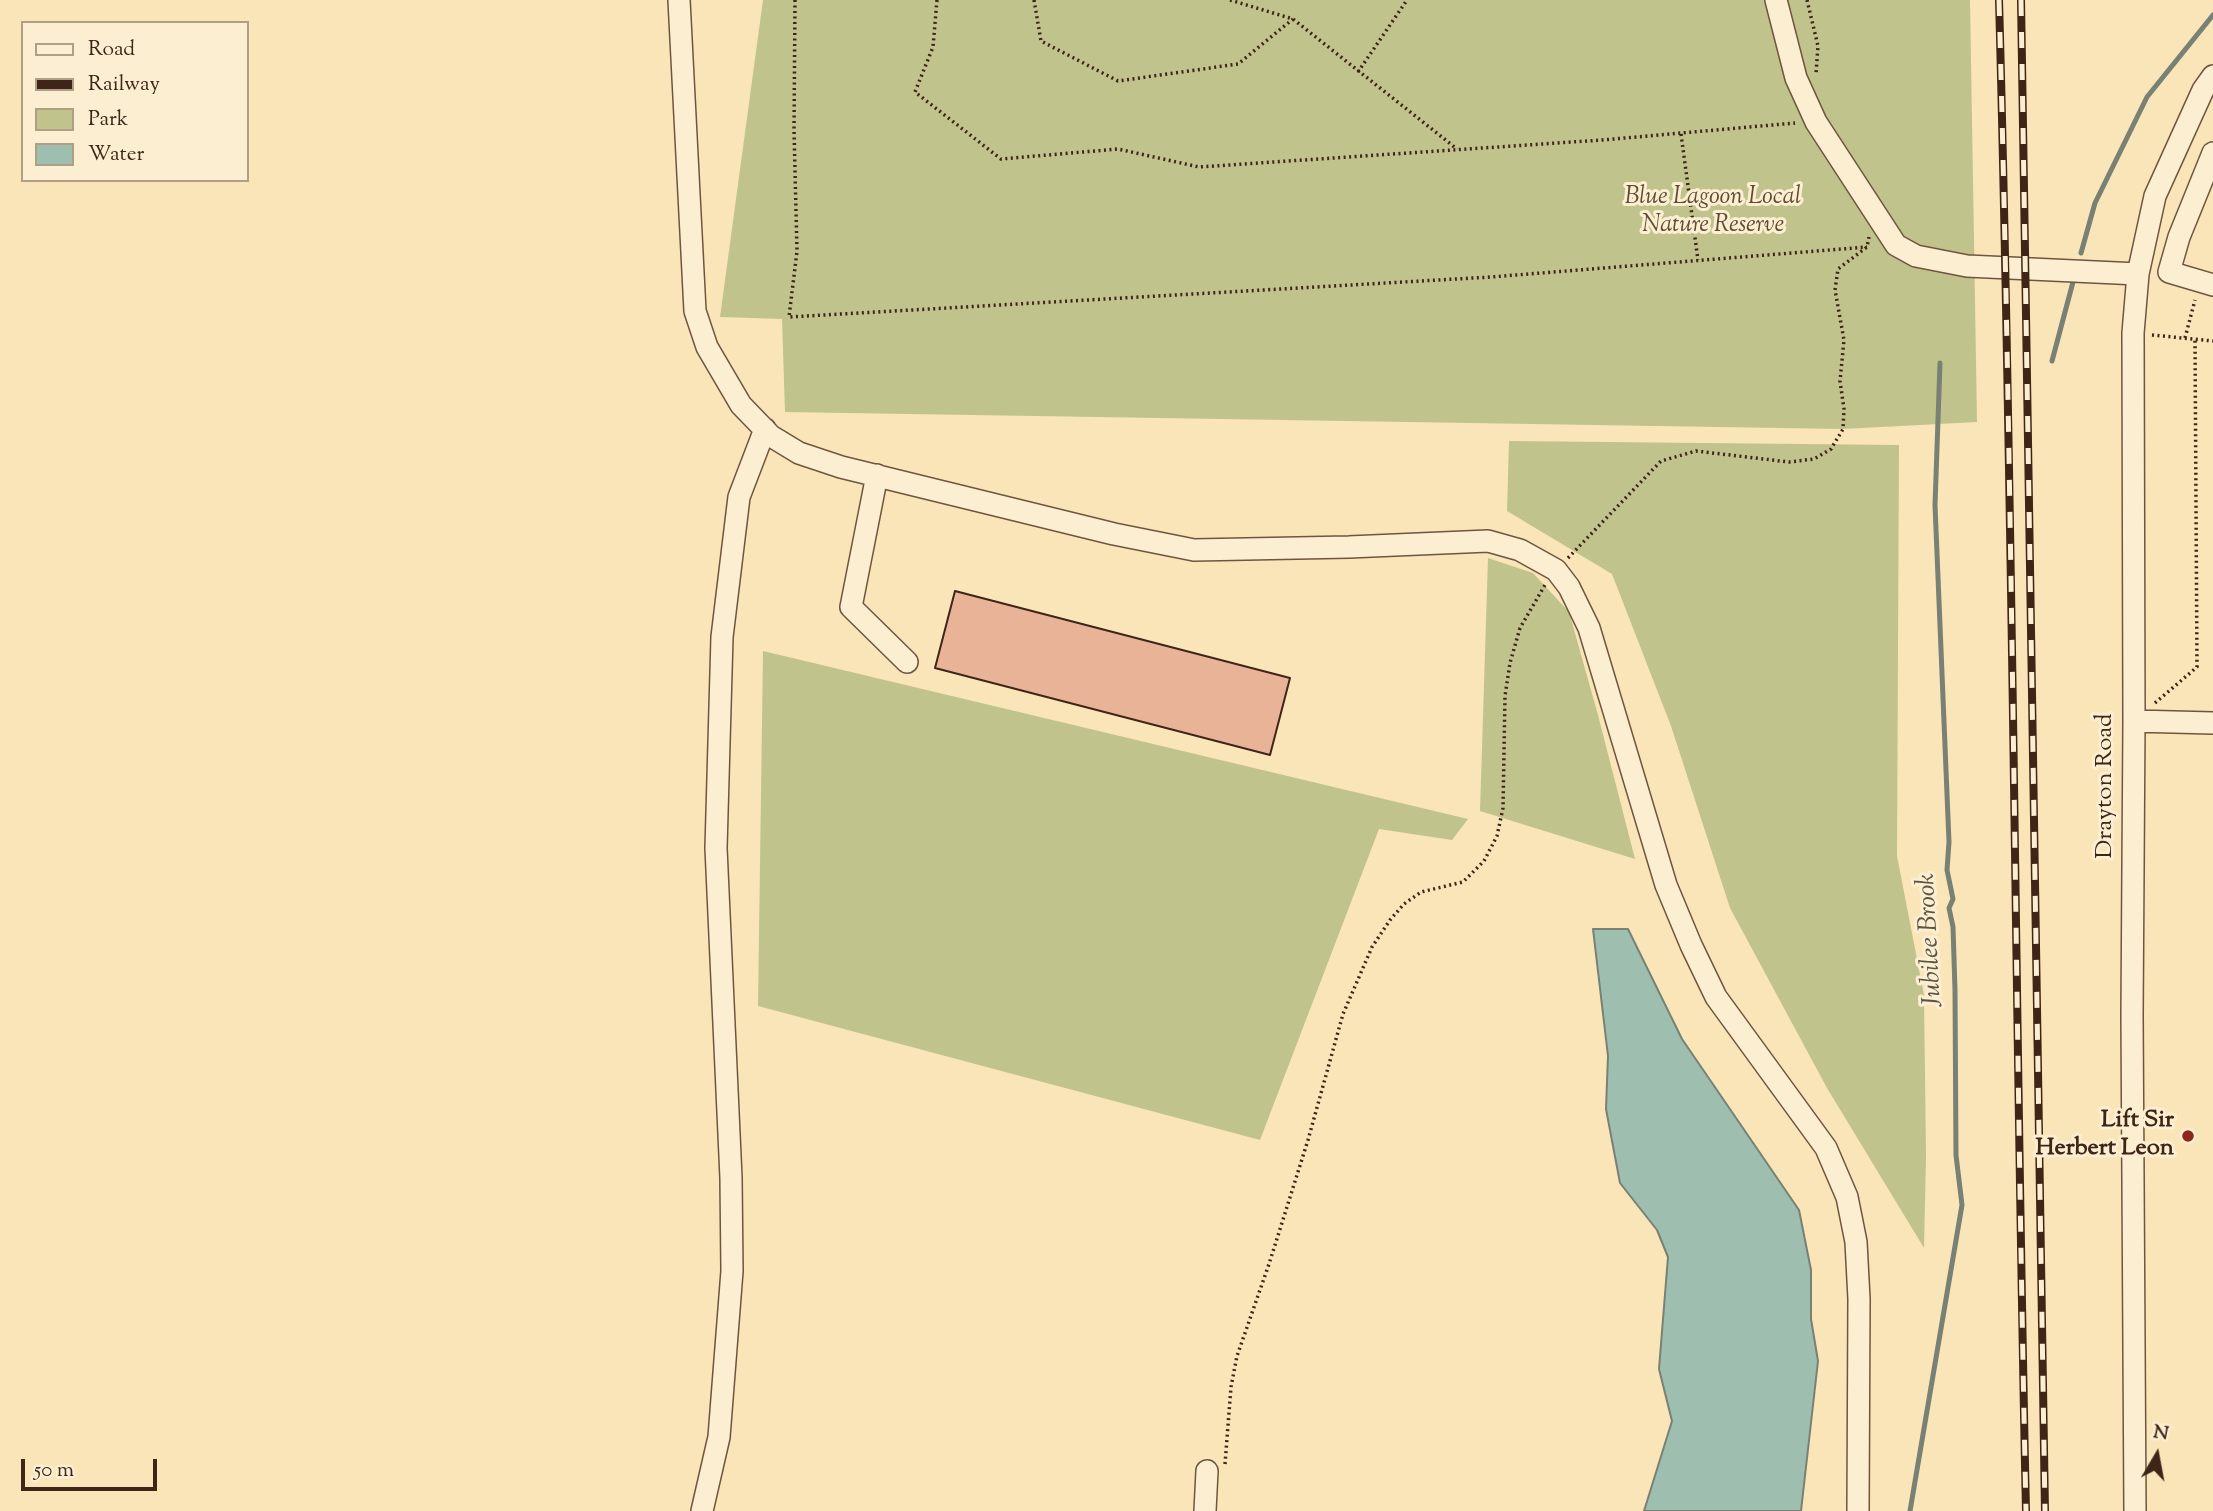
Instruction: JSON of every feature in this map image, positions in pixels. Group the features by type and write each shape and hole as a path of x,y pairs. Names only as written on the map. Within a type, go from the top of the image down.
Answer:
{"street":[{"path":"678,0 695,311 706,347 741,405 771,436 799,453 877,475 1114,534 1194,550 1488,541 1520,550 1556,570 1569,587 1589,628 1666,885 1691,945 1716,997 1826,1148 1847,1197 1856,1242 1859,1299 1858,1511"},
{"path":"1776,0 1796,78 1816,122 1896,245 1916,256 1967,266 2138,274"},
{"name":"Drayton Road","path":"2136,1511 2132,1015 2133,333 2138,274 2155,196 2204,112 2213,76"},
{"path":"2207,283 2169,272 2179,237 2213,153"},
{"path":"702,1511 719,1437 732,1271 732,1178 716,848 722,637 739,497 765,429"},
{"path":"877,475 851,607 907,662"},
{"path":"2134,721 2213,723"},
{"path":"1205,1511 1216,1470"}],"path":[{"path":"795,0 797,251 789,317 1491,277 1896,245"},
{"path":"937,0 933,47 915,92 1001,159 1118,149 1199,167 1816,122"},
{"path":"1034,0 1041,41 1118,81 1238,64 1293,19"},
{"path":"1230,0 1293,19 1457,150"},
{"path":"1359,72 1407,0"},
{"path":"1807,0 1818,46 1815,91 1807,101"},
{"path":"1681,133 1698,260"},
{"path":"1216,1470 1237,1356 1269,1264 1355,981 1371,947 1404,904 1421,892 1463,882 1484,861 1497,835 1502,820 1505,696 1510,663 1520,628 1536,597 1556,570 1661,461 1696,451 1789,463 1814,459 1831,449 1843,429 1844,409 1840,381 1844,340 1835,289 1838,269 1867,247"},
{"path":"2185,338 2207,283"},
{"path":"2133,333 2213,341"},
{"path":"2134,721 2197,667 2195,339"}],"green space":[{"name":"Blue Lagoon Local Nature Reserve","path":"763,0 1970,0 1977,422 1843,429 785,412 782,319 720,317"},
{"path":"1509,441 1899,445 1897,856 1924,995 1924,1248 1827,1088 1730,908 1671,726 1612,574 1507,511"},
{"path":"1488,558 1533,573 1569,612 1635,859 1480,811"},
{"path":"763,651 1468,819 1452,840 1379,829 1260,1140 758,1006"}],"water":[{"path":"1593,929 1628,929 1682,1039 1799,1210 1811,1270 1811,1319 1818,1361 1801,1511 1644,1511 1672,1421 1659,1369 1668,1257 1657,1230 1620,1183 1606,1109 1608,1056"}],"building":[{"path":"955,591 1290,678 1270,755 935,668"}],"waterway":[{"path":"2081,253 2095,203 2147,97 2213,15"},
{"path":"2052,361 2073,282"},
{"name":"Jubilee Brook","path":"1910,1511 1962,1205 1956,1155 1955,990 1953,927 1949,908 1953,899 1947,870 1949,842 1935,505 1940,363"}],"railway":[{"path":"1999,0 2008,378 2026,1511"},
{"path":"2021,0 2045,1511"}],"place":[{"name":"Lift Sir Herbert Leon","path":"2188,1136"}]}
